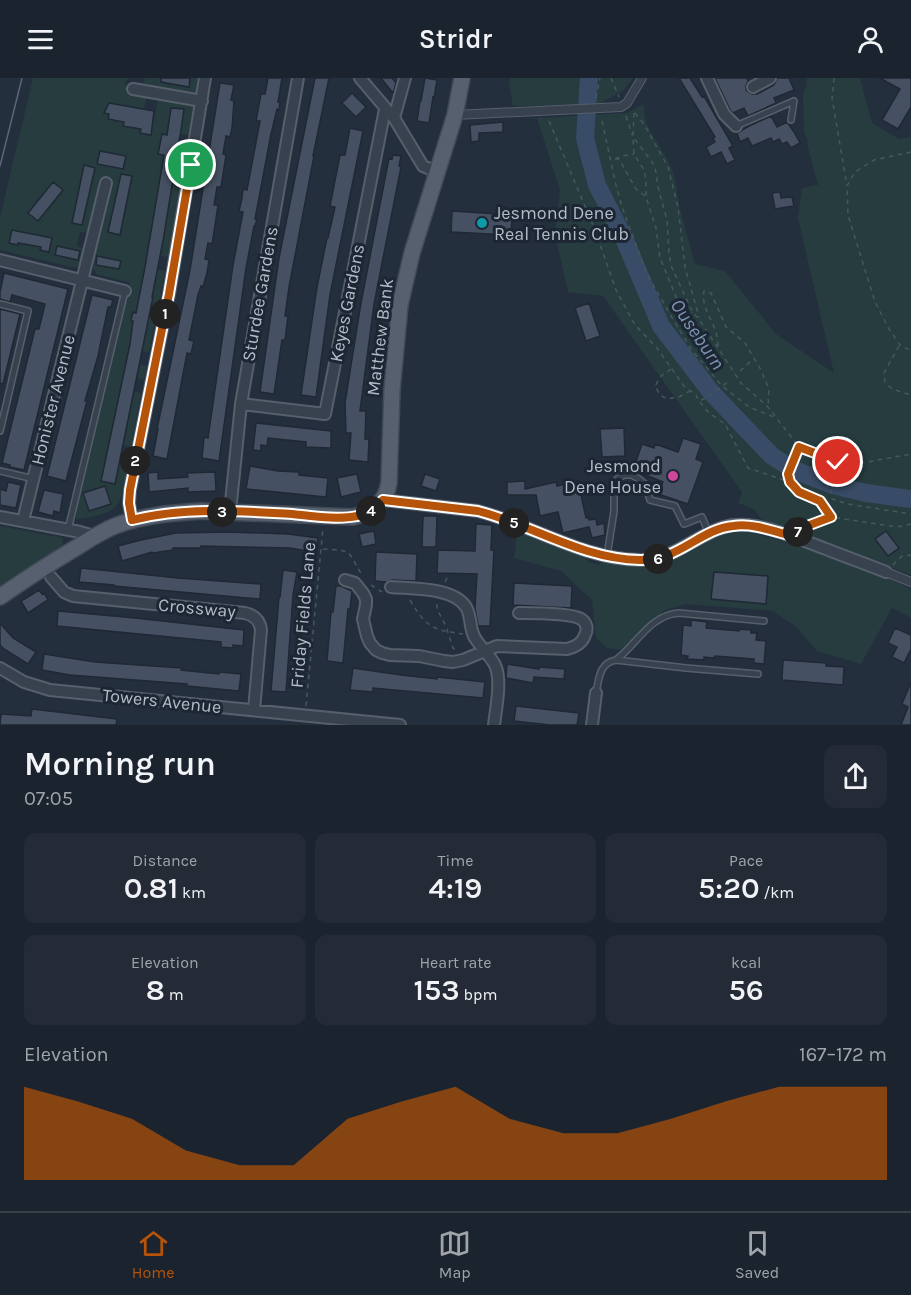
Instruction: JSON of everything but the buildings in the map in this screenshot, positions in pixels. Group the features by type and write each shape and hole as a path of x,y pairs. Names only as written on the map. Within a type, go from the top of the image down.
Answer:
{"main road":[{"name":"Matthew Bank","path":"383,500 389,483 392,390 400,306 412,253 455,115 462,78"},
{"path":"0,597 94,536 132,520 179,512 353,517 369,512 383,500"}],"street":[{"path":"132,520 129,503 130,490 169,294 205,78"},
{"name":"Sturdee Gardens","path":"230,512 241,404 298,78"},
{"path":"360,78 394,118 423,166 437,172"},
{"path":"394,118 405,78"},
{"path":"455,115 613,109 627,103 642,78"},
{"path":"707,78 724,114 736,126"},
{"path":"753,87 770,78"},
{"path":"133,89 202,101"},
{"name":"Keyes Gardens","path":"241,404 325,414 386,109"},
{"name":"Honister Avenue","path":"23,521 106,183"},
{"path":"0,260 125,291"},
{"path":"383,500 478,511 567,544 607,556 639,560 654,560 680,550 723,528 743,525 792,536 911,582"},
{"path":"0,517 94,536"},
{"name":"Crossway","path":"51,577 64,592 73,596 253,615 259,622 261,630 254,710"},
{"path":"345,580 355,584 366,599 364,627 370,643 376,650 390,655 419,656 453,662 497,646 567,649 581,642 587,632 585,622 577,617 519,613"},
{"path":"387,590 441,592 456,598 463,604 469,616 473,635 494,664 498,674 494,725"},
{"name":"Towers Avenue","path":"0,668 24,682 50,690 400,725"},
{"path":"592,725 596,693"}],"lane":[{"path":"736,126 794,101 791,120"},
{"path":"68,530 125,291"},
{"path":"0,304 28,311 0,431"},
{"path":"0,471 34,479"},
{"path":"607,556 614,511 614,486 617,479 624,475 632,475 645,484 650,500 675,506 684,524 702,517 709,534"},
{"path":"616,660 653,623 671,614 764,621"},
{"path":"596,693 600,672 610,661 616,660 758,674"}],"path":[{"path":"596,98 600,78"},
{"path":"611,78 621,103"},
{"path":"834,78 832,98 847,186 848,215 875,302 900,345 911,351"},
{"path":"545,111 595,230 616,290 635,325 657,348 684,386 696,395 709,414 725,424 748,468 790,482"},
{"path":"693,313 681,309 660,258 656,228 646,197 644,170 634,154 634,113 644,124 668,167 678,207 685,267 699,319"},
{"path":"626,116 633,137 655,166 667,220 672,268 693,313 741,383 768,407 799,447 851,465 911,454"},
{"path":"602,121 622,207 647,274 691,348 722,386 749,407 775,418"},
{"path":"847,186 855,172 874,160 911,152"},
{"path":"611,160 634,154"},
{"path":"615,159 619,159 636,189 646,197"},
{"path":"718,349 717,335 707,314 704,291 711,293 726,327 745,343 761,370 769,389 768,407"},
{"path":"900,345 884,373 885,382 892,389 911,395"},
{"path":"740,371 754,358"},
{"path":"671,368 661,376 655,386 660,394 667,399 679,397 691,391"},
{"path":"699,401 729,381"},
{"path":"799,447 788,474 790,482 799,492 820,501 831,517"},
{"path":"838,462 831,492 832,499 848,504 911,514"},
{"name":"Friday Fields Lane","path":"305,715 324,516"},
{"path":"792,536 807,526 831,517 897,527 911,524"},
{"path":"321,548 348,551 365,579"},
{"path":"886,572 902,556 911,555"},
{"path":"451,578 447,578 436,606 455,650 463,652 468,649 473,656"},
{"path":"370,585 387,590"},
{"path":"406,594 428,624 435,629 473,635"}],"green space":[{"path":"33,78 129,78 124,84 128,86 126,92 132,96 146,98 144,109 154,111 153,120 158,100 165,98 194,103 188,135 180,134 178,147 186,149 184,162 176,161 173,174 182,176 168,257 160,256 157,269 165,271 149,352 142,351 139,364 147,366 144,380 136,378 134,391 141,393 131,447 123,445 120,458 128,460 123,491 119,502 113,509 80,519 76,519 78,502 130,284 96,274 92,265 109,190 113,184 112,179 107,176 102,177 98,182 99,187 89,233 80,232 77,246 85,249 78,266 75,268 0,250 0,217"},
{"path":"140,78 198,78 195,96 166,91 165,88 158,86 153,89 142,86 145,79"},
{"path":"511,78 633,78 623,91 597,105 513,106 509,82"},
{"path":"807,78 860,78 872,123 899,139 911,137 911,575 761,519 754,509 738,503 742,492 603,296 568,292 555,234 560,190 537,118 627,113 644,104 644,113 650,131 673,172 679,205 695,264 725,271 776,334 834,373 798,218 802,188 818,185 807,144 808,140 804,132 803,94"},
{"path":"0,526 63,538 62,547 0,586"},
{"path":"740,531 753,533 820,552 911,589 911,618 892,608 861,664 817,651 795,626 773,611 686,604 665,610 621,650 607,648 596,638 592,600 561,571 514,558 517,532 599,565 603,561 641,566 671,560 724,533"}],"waterway":[{"name":"Ouseburn","path":"589,78 585,138 597,185 623,236 661,326 711,392 772,456 794,470 833,485 866,493 911,499"}],"tram line":[{"path":"0,166 22,78"}],"place":[{"name":"Jesmond Dene Real Tennis Club","path":"482,223"},
{"name":"Jesmond Dene House","path":"673,476"}],"route":[{"path":"191,165 169,294 130,490 129,503 132,520 179,512 353,517 369,512 383,500 478,511 593,553 624,559 654,560 680,550 723,528 743,525 792,536 807,526 831,517 820,501 799,492 790,482 788,474 799,447 838,462"}]}
